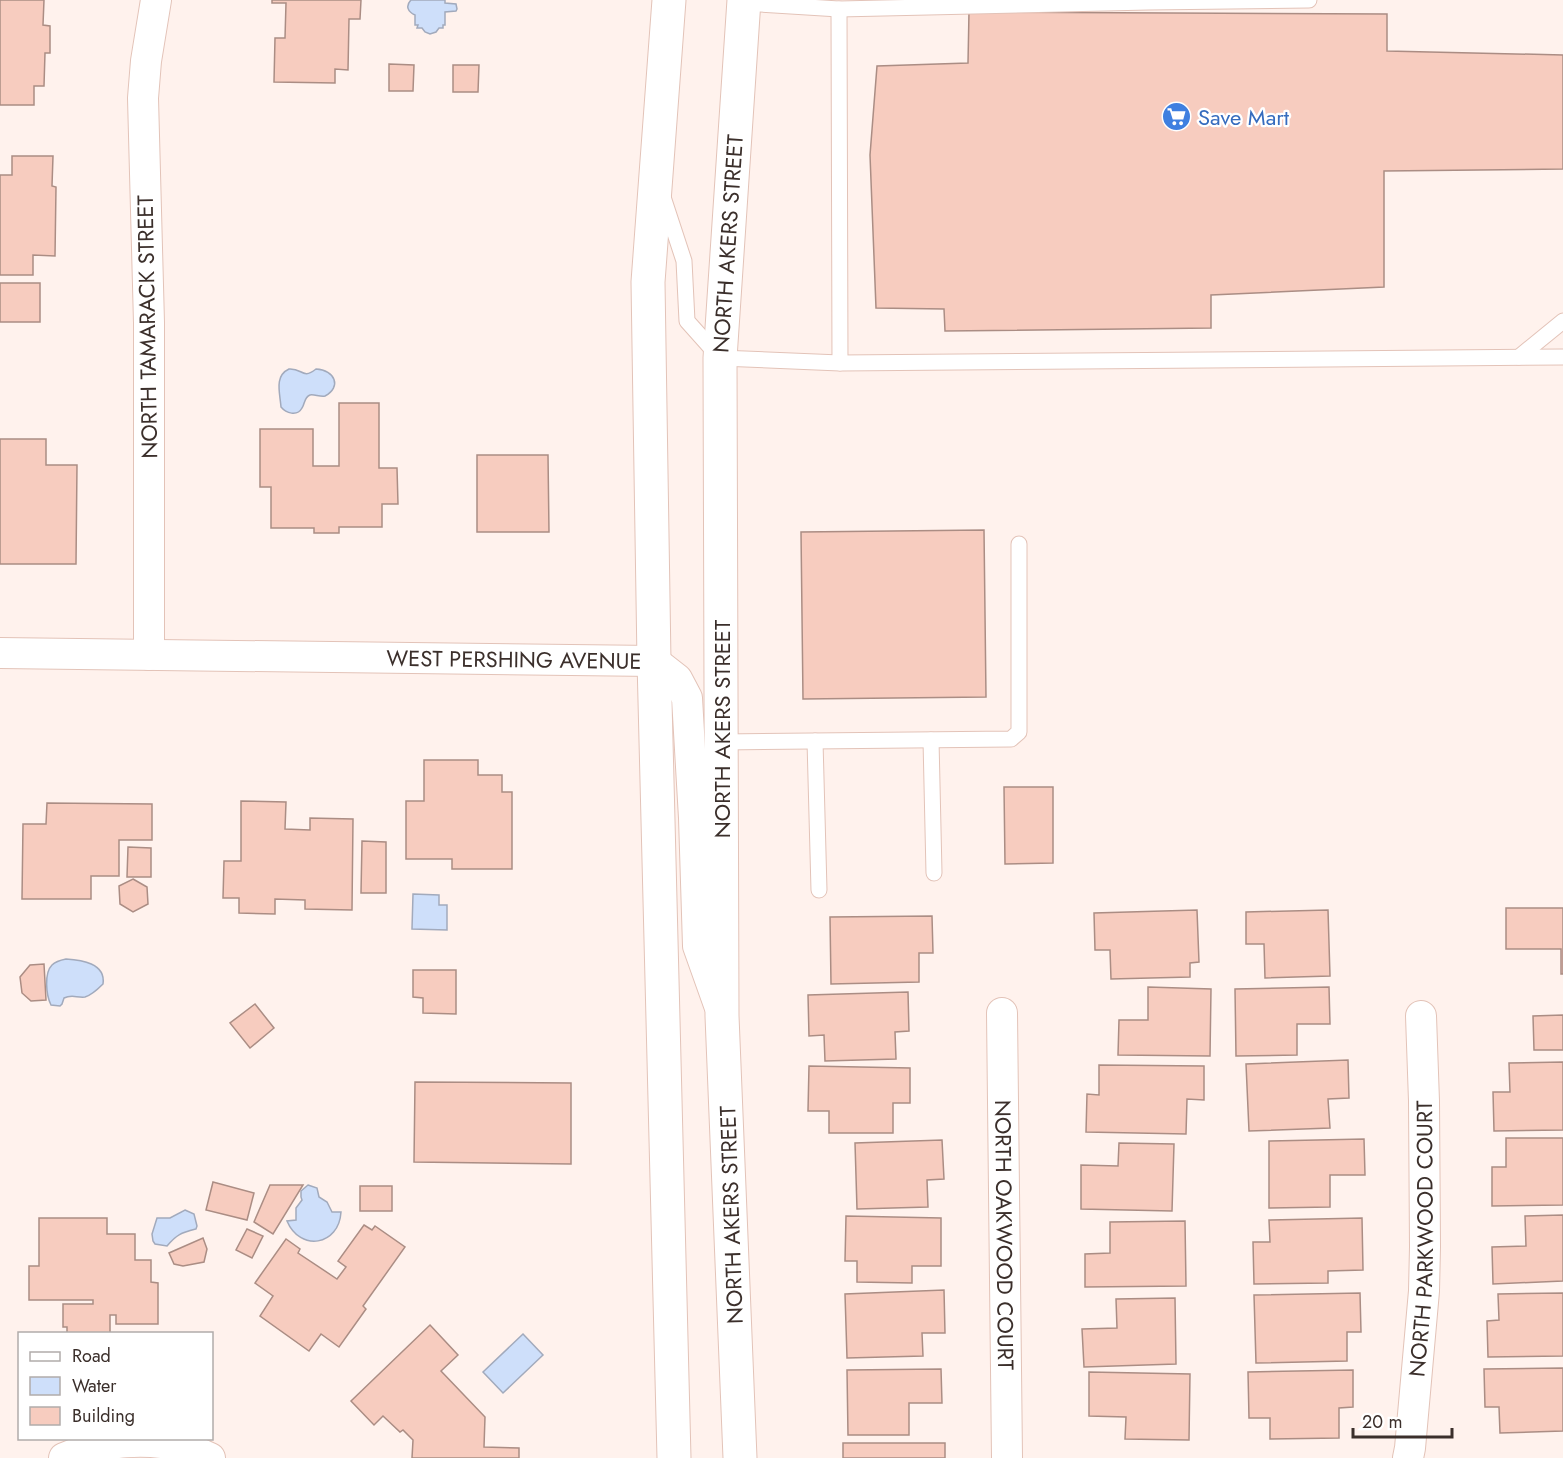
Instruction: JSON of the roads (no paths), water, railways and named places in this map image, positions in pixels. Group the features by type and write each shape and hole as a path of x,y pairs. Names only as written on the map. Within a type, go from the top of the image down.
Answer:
{"main road":[{"path":"669,0 648,282 654,661 674,1458"},
{"name":"NORTH AKERS STREET","path":"740,1458 722,1017 720,358 743,1"}],"street":[{"name":"NORTH TAMARACK STREET","path":"149,655 149,323 144,98 146,62 156,0"},
{"name":"WEST PERSHING AVENUE","path":"0,653 654,661 677,679 687,698 699,946 722,1017"},
{"name":"NORTH OAKWOOD COURT","path":"1002,1013 1007,1458"},
{"name":"NORTH PARKWOOD COURT","path":"1408,1458 1425,1269 1421,1017"},
{"path":"64,1458 81,1450 105,1444 132,1442 162,1443 188,1449 210,1458"}],"lane":[{"path":"743,1 839,9 1309,0"},
{"path":"839,9 840,363"},
{"path":"656,176 684,261 687,321 720,358 840,363 1563,357"},
{"path":"1520,357 1563,321"},
{"path":"722,742 1011,739 1019,732 1019,544"},
{"path":"931,740 934,873"},
{"path":"815,741 819,890"}],"water":[{"path":"411,0 445,0 445,3 456,4 457,9 445,12 443,28 430,34 415,25 415,15 409,11 408,7"},
{"path":"289,369 305,374 316,369 323,370 332,376 335,384 325,396 308,396 300,411 289,412 281,407 279,385 281,376"},
{"path":"413,894 439,895 439,905 447,905 447,930 412,929"},
{"path":"79,960 97,967 101,971 103,984 88,996 67,997 60,1006 51,1005 47,990 49,969 59,961"},
{"path":"308,1185 317,1188 319,1197 327,1202 332,1212 341,1212 334,1232 318,1241 309,1241 301,1237 293,1231 287,1221 296,1220 296,1208 302,1200 301,1191"},
{"path":"185,1210 194,1214 196,1229 180,1235 167,1246 155,1244 152,1234 157,1218 170,1218"},
{"path":"523,1334 543,1355 503,1393 483,1372"}],"place":[{"name":"Save Mart","path":"1177,117"}]}
